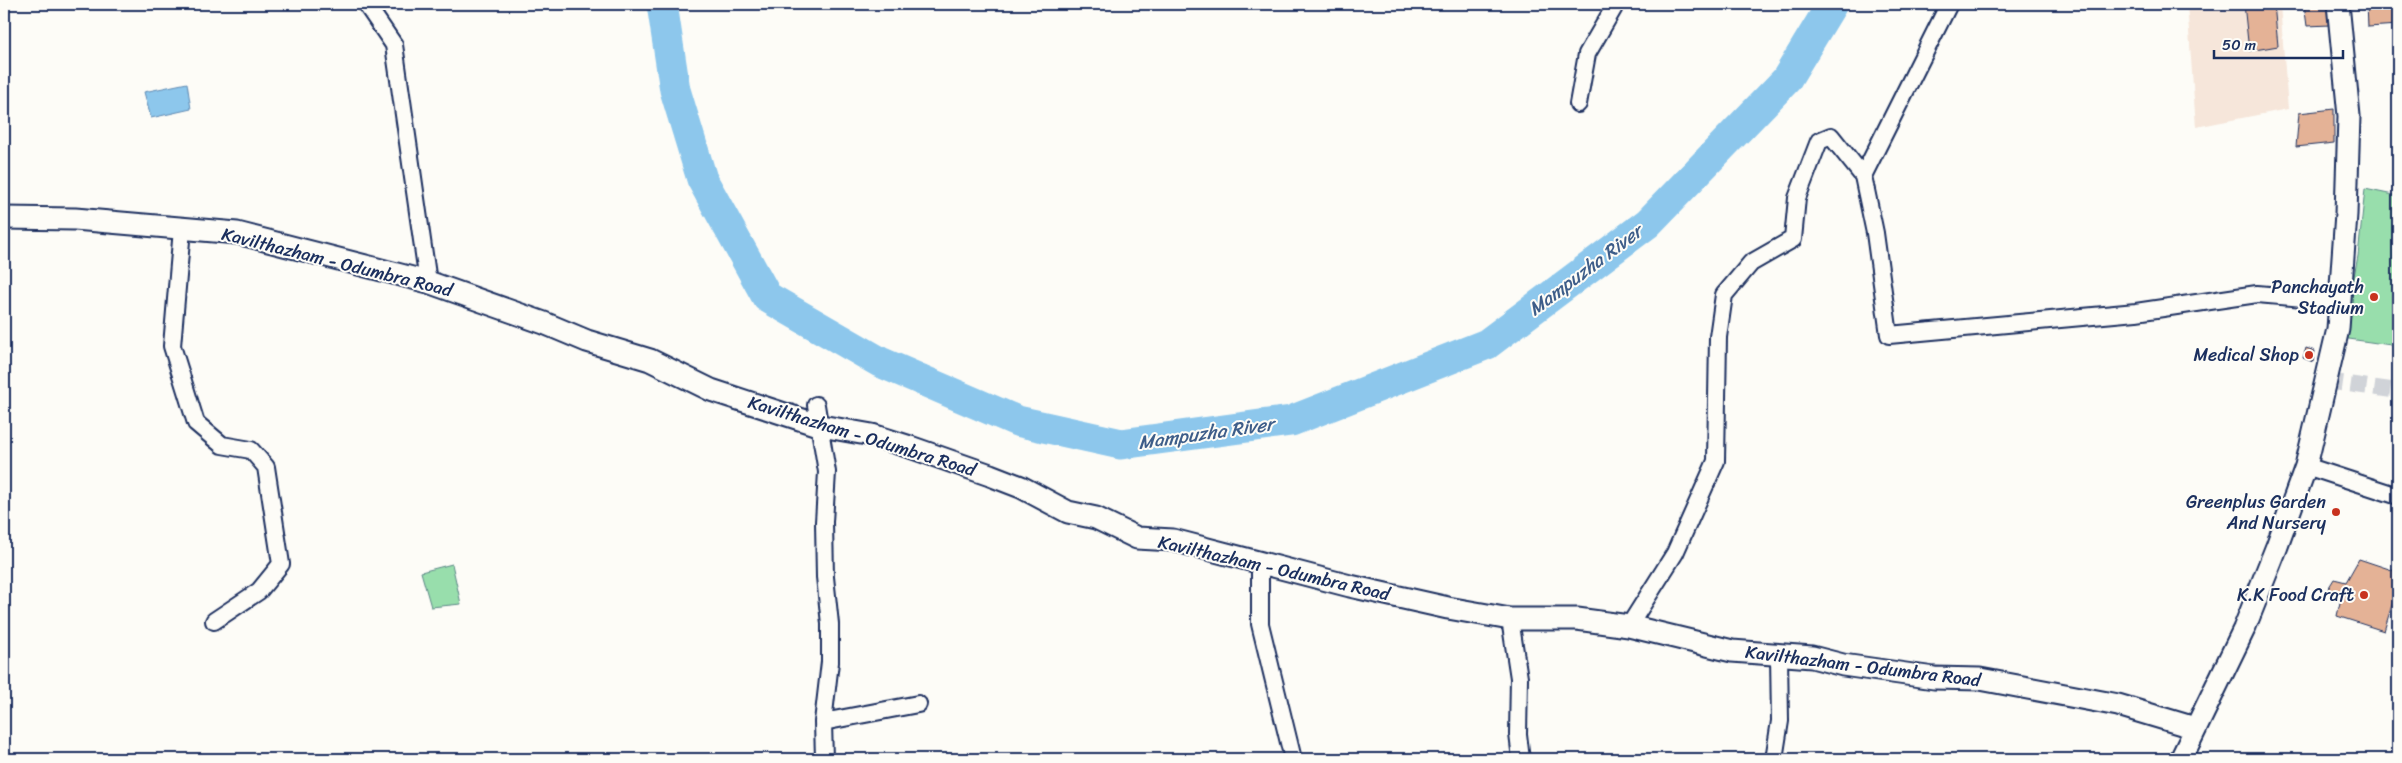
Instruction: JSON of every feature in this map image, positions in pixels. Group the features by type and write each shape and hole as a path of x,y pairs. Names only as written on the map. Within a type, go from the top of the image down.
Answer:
{"main road":[{"path":"2181,759 2244,629 2306,466 2336,338 2346,214 2349,116 2338,4"},
{"name":"Kavilthazham - Odumbra Road","path":"4,218 75,219 237,233 428,282 544,324 587,342 650,360 711,390 821,426 872,435 990,474 1021,487 1068,512 1096,518 1137,538 1173,540 1408,600 1510,619 1577,618 1629,626 1732,650 1812,657 1843,665 1934,678 1980,679 2118,705 2195,728"}],"street":[{"path":"366,4 394,45 428,282"},
{"path":"1578,104 1587,54 1616,4"},
{"path":"1863,176 1949,4"},
{"path":"1629,626 1675,553 1716,461 1718,337 1724,295 1751,263 1793,239 1797,198 1819,141 1831,136 1863,176 1875,233 1888,335 2136,312 2256,294 2339,301"},
{"path":"182,229 172,346 196,423 222,445 251,450 266,466 281,564 259,591 214,621"},
{"path":"816,405 821,426 827,472 824,522 825,577 830,624 830,662 823,722 824,759"},
{"path":"2306,466 2398,496"},
{"path":"1260,562 1260,624 1293,759"},
{"path":"1510,619 1519,678 1518,734 1521,759"},
{"path":"1774,759 1780,721 1779,655"},
{"path":"823,722 918,704"}],"shaded area":[{"path":"2187,4 2280,4 2288,109 2196,127"}],"green space":[{"name":"Panchayath Stadium","path":"2365,189 2398,196 2398,346 2342,338 2358,256"},
{"path":"452,564 461,604 431,607 421,572"}],"water":[{"path":"187,83 191,109 151,118 144,92"}],"building":[{"path":"2244,4 2274,4 2278,46 2249,51"},
{"path":"2304,4 2328,4 2330,25 2307,26"},
{"path":"2367,4 2398,4 2398,25 2368,27"},
{"path":"2334,109 2334,143 2296,147 2299,113"},
{"name":"Medical Shop","path":"2306,348 2315,351 2313,362 2303,358"},
{"name":"K.K Food Craft","path":"2359,559 2398,572 2398,585 2384,631 2337,616 2341,598 2326,592 2334,579 2346,582"}],"waterway":[{"name":"Mampuzha River","path":"662,4 675,90 702,179 767,297 880,362 1017,421 1121,444 1291,421 1487,344 1648,223 1786,80 1832,4"}],"tunnel":[{"path":"2327,381 2398,391"}],"place":[{"name":"Panchayath Stadium","path":"2374,297"},
{"name":"Medical Shop","path":"2309,355"},
{"name":"Greenplus Garden And Nursery","path":"2336,512"},
{"name":"K.K Food Craft","path":"2364,595"}]}
